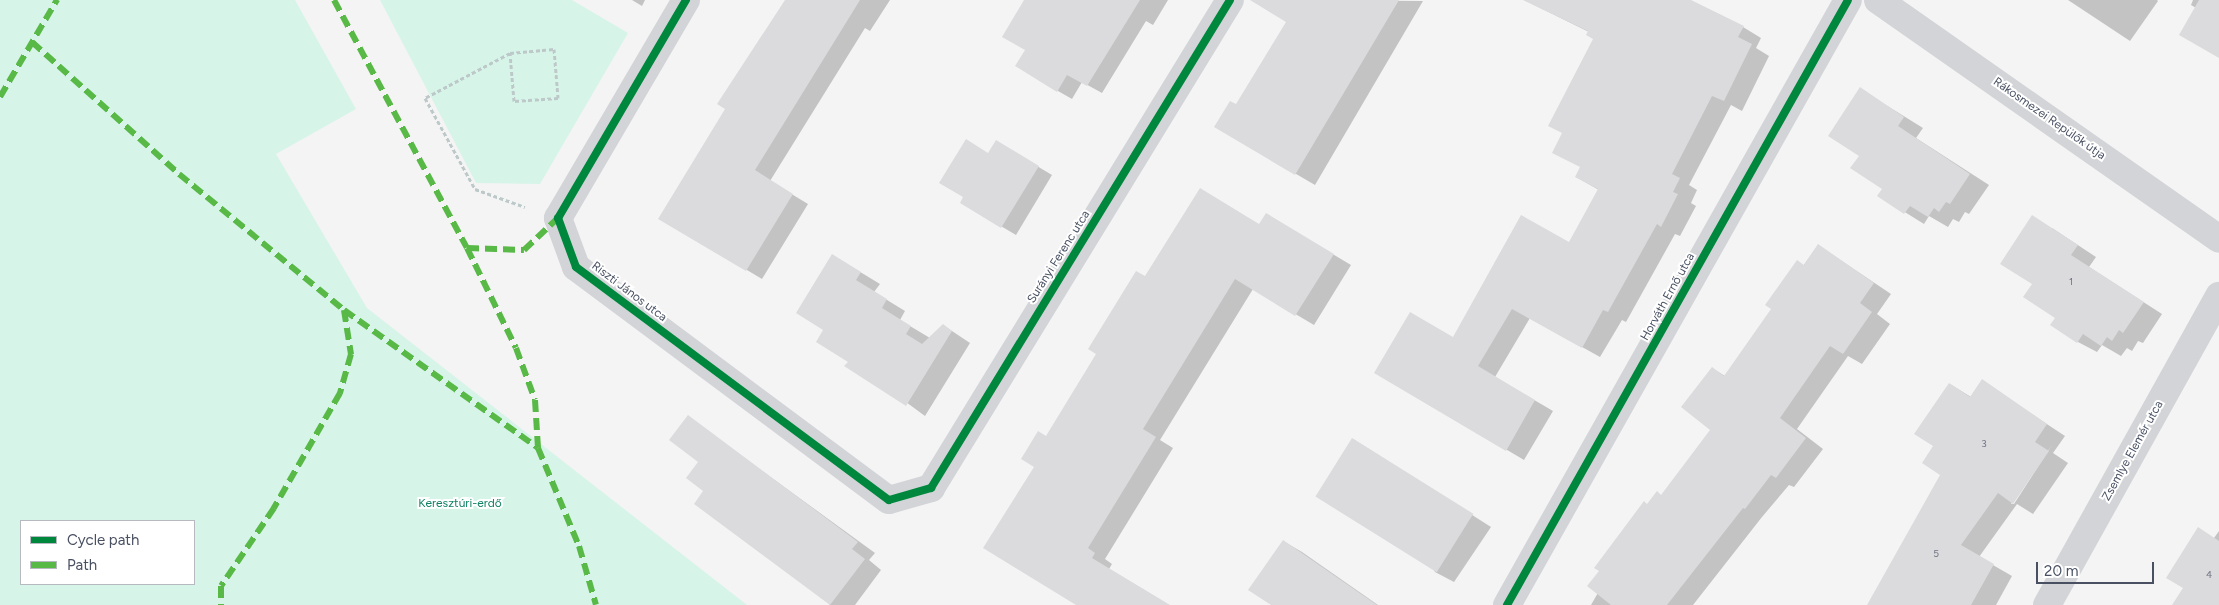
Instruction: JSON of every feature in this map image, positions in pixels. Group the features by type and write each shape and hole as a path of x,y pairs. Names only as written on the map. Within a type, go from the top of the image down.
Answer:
{"street":[{"path":"558,218 686,0"},
{"name":"Surányi Ferenc utca","path":"889,500 930,488 1230,0"},
{"name":"Horváth Ernő utca","path":"1507,605 1848,0"},
{"name":"Rákosmezei Repülők útja","path":"1878,0 2219,239"},
{"name":"Riszti János utca","path":"558,218 576,267 889,500"},
{"name":"Zsemlye Elemér utca","path":"2048,605 2219,296"}],"path":[{"path":"510,53 514,101 558,98 554,49 510,53 425,98 475,189 558,218"}],"green space":[{"name":"Keresztúri-erdő","path":"0,0 295,0 356,109 276,154 367,308 747,605 0,605"},
{"path":"380,0 572,0 628,33 540,184 476,183"}],"building":[{"path":"785,0 860,0 755,170 793,194 746,271 658,219 725,109 717,104"},
{"path":"1024,0 1140,0 1087,86 1067,75 1057,92 1015,66 1025,50 1002,37"},
{"path":"1250,0 1399,0 1295,175 1214,127 1230,101 1236,104 1286,22"},
{"path":"1523,0 1691,0 1744,26 1738,37 1752,44 1724,101 1712,96 1672,174 1680,178 1673,192 1678,194 1661,227 1657,224 1608,312 1603,310 1582,348 1512,309 1478,366 1535,400 1506,451 1374,373 1410,312 1453,337 1521,215 1569,242 1598,189 1575,177 1580,167 1552,153 1562,133 1548,126 1593,39 1586,35 1588,31"},
{"path":"2199,0 2219,0 2219,58 2179,35"},
{"path":"1860,87 1904,117 1898,126 1970,174 1950,204 1946,202 1939,212 1934,208 1928,217 1910,206 1904,214 1877,196 1882,189 1850,168 1859,156 1828,136"},
{"path":"966,139 988,153 996,140 1039,166 1001,228 960,203 963,197 939,183"},
{"path":"1200,188 1259,224 1266,213 1334,254 1295,316 1235,279 1143,429 1156,437 1088,548 1095,553 1092,558 1170,605 1076,605 983,548 1034,467 1021,459 1038,431 1046,436 1096,354 1088,349 1136,271 1145,276"},
{"path":"2032,215 2078,245 2071,255 2144,302 2123,333 2119,330 2112,341 2107,337 2101,346 2083,334 2077,343 2050,325 2055,318 2023,297 2032,284 2000,264"},
{"path":"1818,244 1874,283 1860,303 1872,312 1843,354 1830,346 1780,418 1806,438 1776,478 1771,475 1745,509 1743,508 1667,605 1611,605 1587,586 1599,571 1594,568 1644,501 1647,504 1657,491 1661,495 1710,430 1681,407 1712,367 1724,376 1771,309 1765,305 1797,260 1804,265"},
{"path":"832,254 861,272 856,280 887,299 882,308 911,326 906,334 922,344 943,324 952,331 906,406 844,366 848,362 816,342 823,330 796,313"},
{"path":"1982,379 2047,424 2035,442 2049,451 2013,504 1998,493 1961,545 1994,564 1971,605 1867,605 1940,475 1922,463 1933,446 1914,434 1949,383 1970,397"},
{"path":"688,415 858,542 852,549 865,559 830,605 694,504 703,491 686,478 698,462 669,440"},
{"path":"1352,438 1473,514 1437,572 1315,497"},
{"path":"2198,527 2219,541 2219,605 2172,605 2183,588 2166,578"},
{"path":"1283,540 1377,605 1271,605 1248,590"}],"marked path":[{"path":"0,97 57,0"},
{"path":"334,0 467,248 516,348 535,400 538,448"},
{"path":"32,42 179,174 344,310 351,354 340,393 274,508 221,586 221,605"},
{"path":"467,248 524,250 558,218"},
{"path":"344,310 538,448 579,546 596,605"}],"cycle path":[{"path":"686,0 558,218 576,267 889,500 931,488 1230,0"},
{"path":"1507,605 1848,0"}]}
